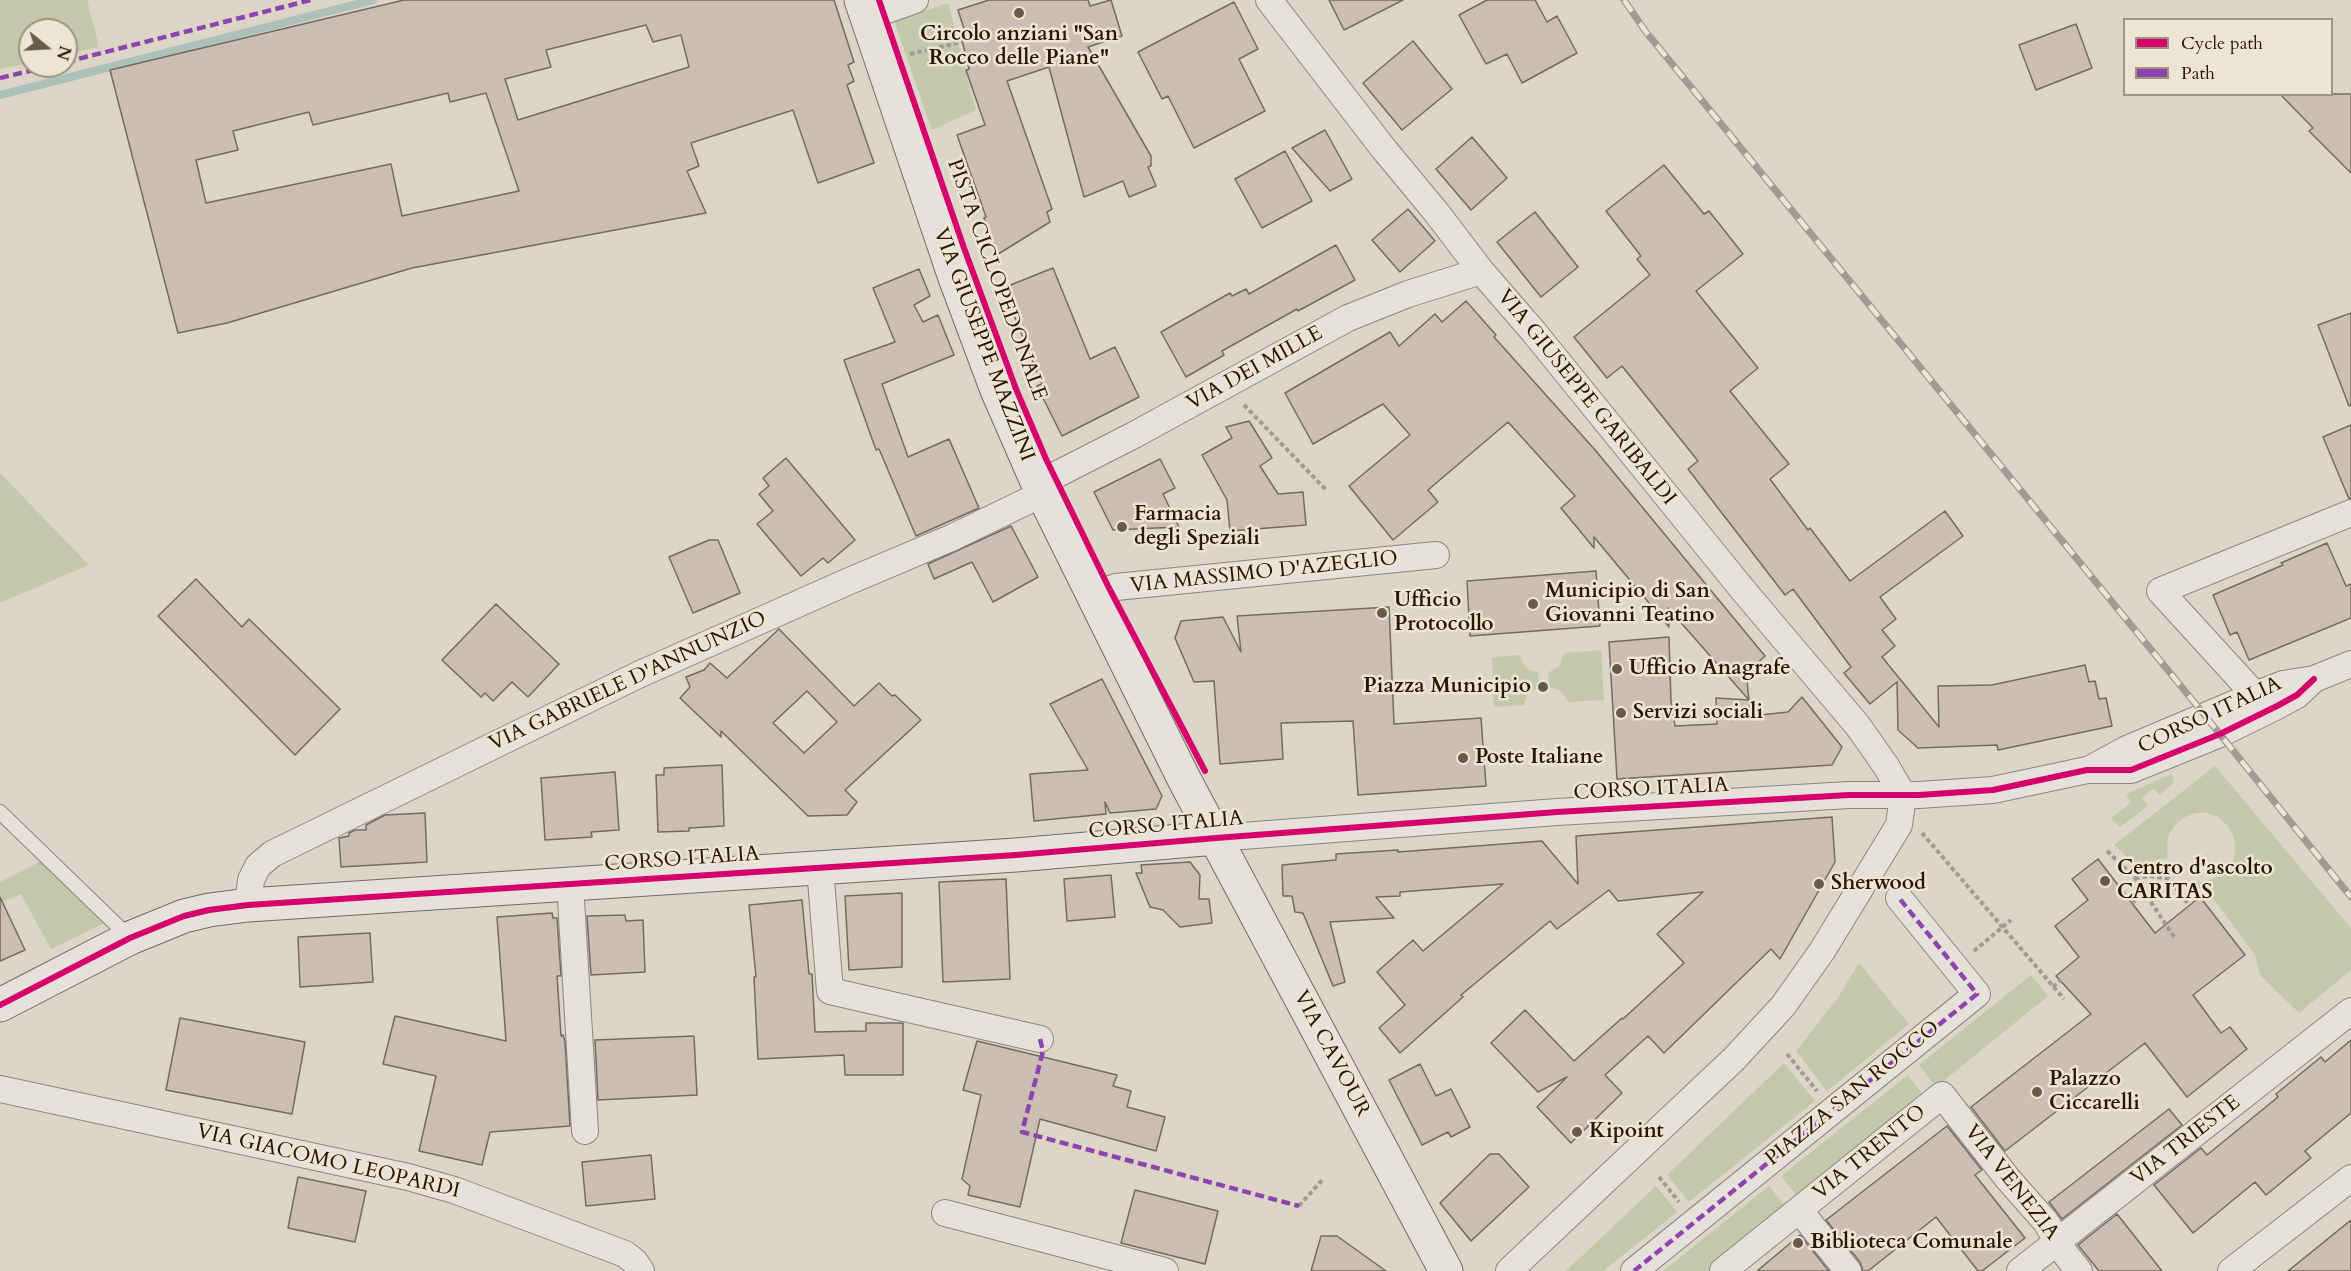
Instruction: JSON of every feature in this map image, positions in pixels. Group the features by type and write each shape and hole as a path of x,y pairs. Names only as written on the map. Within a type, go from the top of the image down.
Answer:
{"street":[{"path":"864,9 915,0"},
{"name":"VIA GIUSEPPE GARIBALDI","path":"1269,0 1481,271 1858,726 1903,795"},
{"name":"VIA GIUSEPPE MAZZINI","path":"864,9 954,274 997,390 1040,489 1184,779 1216,838"},
{"name":"VIA DEI MILLE","path":"1040,489 1348,318 1398,298 1481,271"},
{"name":"VIA GABRIELE D'ANNUNZIO","path":"248,905 251,880 258,866 272,854 638,675 951,538 1040,489"},
{"path":"2255,695 2160,591 2351,513"},
{"name":"VIA MASSIMO D'AZEGLIO","path":"1092,595 1116,587 1436,555"},
{"name":"CORSO ITALIA","path":"2087,770 2127,749 2255,695 2283,684 2314,679 2351,664"},
{"name":"CORSO ITALIA","path":"0,1005 130,938 184,916 248,905 1016,855 1557,812 1849,795 1903,795 1993,790 2087,770 2131,770 2220,734 2277,706 2297,695 2314,679"},
{"path":"1509,1271 1734,1059 1783,1006 1822,951 1899,825 1903,795"},
{"name":"VIA CAVOUR","path":"1216,838 1446,1271"},
{"path":"820,868 830,992 1040,1039"},
{"path":"570,884 585,1131"},
{"name":"PIAZZA SAN ROCCO","path":"1634,1271 1977,994 1899,898"},
{"name":"VIA TRIESTE","path":"2020,1271 2351,1011"},
{"name":"VIA GIACOMO LEOPARDI","path":"0,1089 408,1177 454,1190 625,1254 641,1271"},
{"name":"VIA VENEZIA","path":"1941,1095 2008,1179 2046,1222 2079,1271"},
{"name":"VIA TRENTO","path":"1723,1271 1941,1095"},
{"path":"2231,1271 2351,1178"},
{"name":"VIA TRENTO","path":"1800,1211 1848,1271"},
{"path":"945,1213 1164,1271"}],"lane":[{"path":"0,812 130,938"}],"path":[{"path":"906,54 962,42"},
{"path":"1225,385 1327,491"},
{"path":"1923,834 2064,999"},
{"path":"2107,851 2135,878 2174,937"},
{"path":"2135,878 2151,876 2169,879 2189,905"},
{"path":"2132,903 2144,892"},
{"path":"1955,966 2011,920"},
{"path":"2053,987 2061,980"},
{"path":"1787,1054 1821,1096"},
{"path":"1659,1177 1683,1207"},
{"path":"1299,1206 1323,1179"}],"green space":[{"path":"0,0 87,0 99,47 78,51 78,18 18,18 18,65 0,69"},
{"path":"948,3 976,110 932,130 894,21"},
{"path":"0,473 89,565 0,603"},
{"path":"1601,650 1604,700 1568,702 1559,690 1549,687 1548,673 1560,665 1564,653"},
{"path":"1519,655 1526,668 1538,673 1539,687 1529,693 1523,705 1494,707 1492,657"},
{"path":"2215,766 2351,928 2351,970 2299,1013 2260,975 2255,955 2216,902 2189,880 2200,882 2211,880 2229,868 2234,858 2235,846 2233,835 2227,825 2218,817 2208,813 2196,813 2185,817 2169,834 2168,858 2136,865 2114,845"},
{"path":"2172,774 2175,782 2159,795 2154,788 2142,798 2148,806 2120,827 2111,818 2131,803 2126,794"},
{"path":"41,861 107,922 51,949 21,894 0,903 0,882"},
{"path":"1859,963 1909,1024 1827,1091 1796,1051 1837,999"},
{"path":"2031,975 2048,996 1936,1087 1919,1065"},
{"path":"1784,1063 1815,1101 1689,1202 1667,1175"},
{"path":"1908,1075 1924,1096 1798,1197 1781,1176"},
{"path":"1656,1186 1677,1212 1603,1271 1566,1271"},
{"path":"1769,1186 1786,1207 1708,1271 1663,1271"}],"building":[{"path":"404,0 834,0 854,62 848,65 854,81 847,85 874,163 818,183 793,110 691,143 699,166 687,171 706,213 412,268 227,323 178,333 110,70","holes":["646,25 653,42 681,35 689,67 518,120 505,79 551,67 546,50","448,93 450,102 486,93 519,191 402,216 391,164 206,203 196,160 238,150 233,131 309,112 313,125"]},
{"path":"989,0 1088,0 1090,6 1111,0 1122,36 1088,47 1151,156 1151,166 1148,167 1156,186 1129,197 1123,181 1084,197 1049,67 1007,81 1052,209 1047,212 1050,222 995,256 984,218 986,217 957,135 985,125 966,70 969,69 962,40 967,38 958,10"},
{"path":"1329,0 1403,0 1344,30"},
{"path":"1487,0 1535,0 1547,22 1557,16 1577,53 1522,83 1507,54 1486,64 1459,15"},
{"path":"1234,2 1258,49 1239,59 1265,111 1194,148 1168,96 1162,99 1138,52"},
{"path":"2076,24 2092,68 2036,90 2019,45"},
{"path":"1413,41 1452,89 1402,130 1363,83"},
{"path":"2351,94 2351,173 2309,131 2313,128 2282,96"},
{"path":"1325,130 1352,179 1330,191 1292,148"},
{"path":"1472,137 1507,178 1471,210 1436,169"},
{"path":"1285,151 1312,201 1262,228 1235,179"},
{"path":"1664,165 1704,214 1709,211 1743,254 1696,291 1758,368 1730,391 1789,464 1770,479 1808,530 1810,528 1850,581 1945,511 1963,536 1880,597 1896,619 1882,630 1895,646 1882,657 1939,727 1938,686 1992,685 2085,665 2089,682 2095,681 2099,699 2106,698 2112,726 1998,750 1997,745 1918,748 1898,730 1897,682 1870,704 1844,673 1851,667 1793,589 1785,595 1688,469 1698,461 1622,366 1607,378 1574,337 1650,275 1637,259 1641,256 1606,211"},
{"path":"1408,209 1435,241 1400,272 1372,240"},
{"path":"1535,212 1578,267 1541,297 1497,242"},
{"path":"1336,245 1355,280 1222,351 1224,355 1186,377 1161,332 1230,293 1232,296 1246,289 1249,294"},
{"path":"1053,268 1090,359 1115,347 1139,397 1062,436 1037,386 1042,384 1003,288"},
{"path":"919,269 930,296 914,305 923,322 938,315 954,355 882,384 908,457 949,439 979,508 916,536 879,449 876,450 844,360 895,342 873,288"},
{"path":"1466,301 1496,335 1494,337 1596,451 1765,656 1746,673 1749,700 1668,608 1669,627 1594,537 1594,548 1561,508 1575,496 1508,422 1428,490 1438,502 1393,540 1349,486 1410,435 1383,404 1313,444 1285,393 1390,332 1399,346 1435,314 1442,322"},
{"path":"2351,313 2351,405 2349,406 2318,325"},
{"path":"1249,421 1272,458 1260,466 1278,494 1303,492 1306,525 1230,531 1227,500 1202,455 1232,438 1226,427"},
{"path":"2351,425 2351,498 2349,499 2323,437"},
{"path":"786,458 855,540 828,563 823,558 801,576 757,524 773,511 759,494 769,486 763,478"},
{"path":"1160,459 1175,488 1163,494 1179,527 1113,530 1094,492"},
{"path":"1011,526 1038,577 993,602 972,562 934,579 928,564"},
{"path":"709,540 718,540 740,593 693,613 669,557"},
{"path":"2327,543 2346,586 2351,584 2351,618 2249,660 2237,632 2230,635 2213,595"},
{"path":"1596,571 1600,626 1470,636 1467,581"},
{"path":"196,579 242,627 249,619 340,709 295,755 158,616"},
{"path":"496,604 559,664 528,697 512,682 493,701 485,693 481,697 442,660"},
{"path":"1389,607 1394,724 1481,718 1486,786 1358,795 1353,721 1281,723 1283,759 1220,764 1214,681 1194,682 1175,638 1181,621 1223,617 1241,652 1237,616"},
{"path":"779,629 854,706 879,683 921,720 845,790 857,802 847,815 808,816 721,731 721,737 680,698 690,687 686,677 704,670 710,663 727,678","holes":["807,691 837,722 804,753 773,723"]},
{"path":"1669,637 1671,702 1675,726 1717,724 1716,698 1749,700 1751,716 1788,712 1802,697 1842,747 1832,765 1617,779 1609,642"},
{"path":"1102,679 1162,796 1156,809 1110,813 1105,802 1106,814 1034,821 1030,774 1088,770 1050,704"},
{"path":"722,765 724,826 689,828 689,831 658,832 656,775 664,775 664,768"},
{"path":"615,772 619,830 591,832 592,837 545,840 541,778"},
{"path":"425,813 427,862 341,867 339,838 349,836 349,833 355,830 366,830 366,825 385,815"},
{"path":"1832,817 1835,862 1780,959 1771,949 1664,1053 1648,1036 1605,1075 1622,1093 1571,1143 1537,1107 1567,1077 1538,1092 1491,1043 1525,1010 1574,1061 1684,963 1657,934 1703,892 1618,901 1609,890 1557,929 1550,921 1461,995 1463,997 1400,1053 1379,1028 1405,1005 1377,972 1413,940 1423,951 1503,884 1400,892 1400,896 1376,897 1394,918 1330,922 1345,982 1333,986 1303,913 1295,912 1292,896 1283,896 1282,865 1336,860 1336,854 1398,850 1398,852 1542,841 1578,884 1576,836"},
{"path":"2098,859 2155,933 2200,897 2245,955 2193,995 2221,1033 2230,1027 2247,1049 2187,1097 2145,1043 2005,1151 1971,1107 2091,1014 2056,976 2079,957 2055,926 2088,900 2072,879"},
{"path":"1190,862 1200,875 1199,899 1209,899 1212,923 1180,927 1163,910 1150,907 1136,873 1142,873 1141,865"},
{"path":"1111,875 1115,917 1067,921 1064,879"},
{"path":"1006,879 1010,979 943,982 939,882"},
{"path":"902,893 902,967 849,970 845,896"},
{"path":"0,897 25,950 0,961"},
{"path":"802,900 809,974 812,974 815,1032 866,1031 866,1023 903,1023 903,1075 845,1075 844,1055 758,1059 754,977 756,977 749,905"},
{"path":"552,913 553,918 557,918 561,976 557,976 561,1036 563,1035 565,1042 570,1126 490,1132 482,1165 419,1151 436,1076 383,1064 395,1016 506,1041 497,917"},
{"path":"625,915 626,921 643,920 645,972 591,975 587,916"},
{"path":"370,933 373,982 300,987 298,937"},
{"path":"180,1018 305,1042 292,1114 166,1090"},
{"path":"694,1036 697,1095 598,1100 595,1040"},
{"path":"2351,1040 2351,1113 2305,1151 2311,1158 2266,1195 2255,1182 2193,1233 2154,1185 2201,1148 2207,1155 2278,1097 2276,1094 2321,1057 2325,1062"},
{"path":"977,1041 1117,1075 1113,1086 1131,1091 1127,1107 1165,1117 1156,1151 1040,1119 1020,1207 968,1195 970,1186 962,1179 981,1095 963,1090"},
{"path":"1420,1064 1436,1096 1451,1089 1470,1127 1451,1137 1448,1132 1422,1145 1389,1080"},
{"path":"2169,1109 2182,1125 2062,1219 2049,1202"},
{"path":"1947,1126 1982,1170 1975,1175 2025,1238 1982,1271 1978,1271 1936,1217 1868,1271 1863,1271 1860,1262 1826,1220"},
{"path":"1490,1154 1499,1154 1529,1187 1471,1241 1440,1203"},
{"path":"651,1155 655,1199 586,1206 582,1162"},
{"path":"298,1177 366,1191 355,1242 288,1228"},
{"path":"1135,1190 1218,1211 1205,1264 1121,1243"},
{"path":"2117,1214 2162,1271 2099,1271 2078,1245"},
{"path":"2351,1220 2351,1271 2288,1271"},
{"path":"1800,1235 1829,1271 1757,1271"},
{"path":"1321,1236 1337,1236 1386,1271 1311,1271"}],"waterway":[{"path":"0,95 373,0"}],"railway":[{"path":"1624,0 1646,32 2351,897"}],"marked path":[{"path":"78,59 311,0"},
{"path":"0,78 18,74"},
{"path":"1634,1271 1977,994 1899,898"},
{"path":"1040,1039 1043,1051 1022,1132 1299,1206"}],"cycle path":[{"name":"PISTA CICLOPEDONALE","path":"879,0 964,248 1016,389 1046,459 1109,588 1205,771"},
{"path":"0,1005 130,938 184,916 248,905 1016,855 1557,812 1849,795 1919,795 1993,790 2087,770 2131,770 2220,734 2277,706 2297,695 2314,679"}],"place":[{"name":"Circolo anziani \"San Rocco delle Piane\"","path":"1019,13"},
{"name":"Farmacia degli Speziali","path":"1122,527"},
{"name":"Municipio di San Giovanni Teatino","path":"1533,604"},
{"name":"Ufficio Protocollo","path":"1382,613"},
{"name":"Ufficio Anagrafe","path":"1617,669"},
{"name":"Piazza Municipio","path":"1543,687"},
{"name":"Servizi sociali","path":"1621,713"},
{"name":"Poste Italiane","path":"1463,758"},
{"name":"Centro d'ascolto CARITAS","path":"2105,881"},
{"name":"Sherwood","path":"1819,884"},
{"name":"Palazzo Ciccarelli","path":"2037,1092"},
{"name":"Kipoint","path":"1577,1132"},
{"name":"Biblioteca Comunale","path":"1798,1243"}]}
